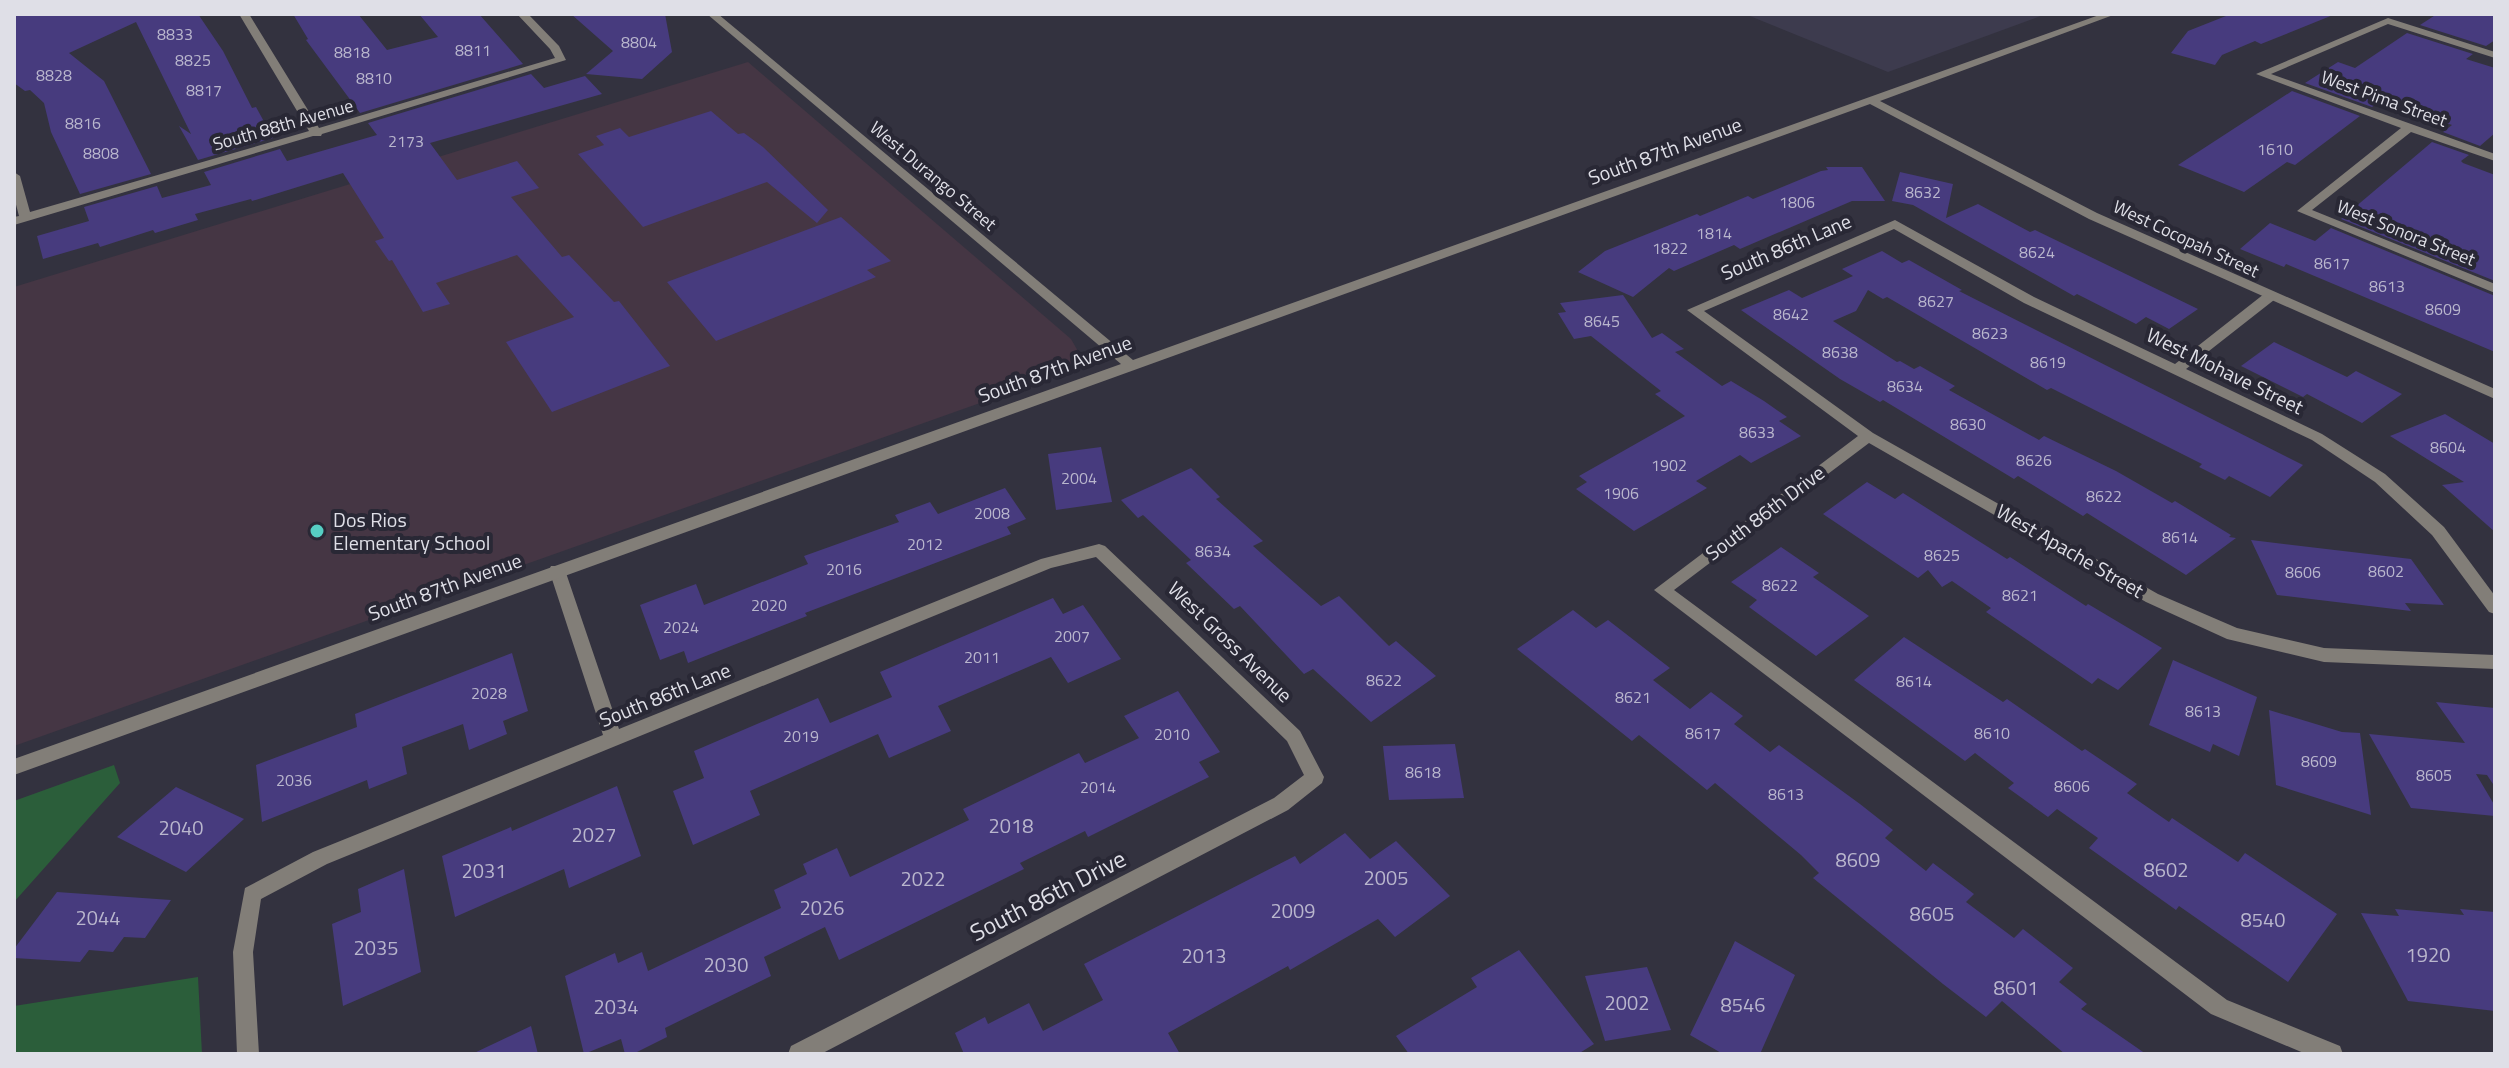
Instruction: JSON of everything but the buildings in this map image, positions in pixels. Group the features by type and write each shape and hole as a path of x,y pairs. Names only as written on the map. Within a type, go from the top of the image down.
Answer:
{"street":[{"path":"244,14 317,134"},
{"name":"South 88th Avenue","path":"20,220 561,60 555,48 522,14"},
{"name":"West Durango Street","path":"712,14 1131,365"},
{"name":"South 87th Avenue","path":"14,767 2111,14"},
{"name":"West Pima Street","path":"2495,55 2388,21 2261,74 2495,158"},
{"name":"West Cocopah Street","path":"1870,100 2093,216 2269,297 2495,394"},
{"name":"West Sonora Street","path":"2410,127 2303,211 2495,289"},
{"path":"14,176 20,220"},
{"name":"South 86th Lane","path":"1694,310 1895,224"},
{"name":"West Mohave Street","path":"1895,224 2029,300 2317,437 2380,478 2438,531 2495,608"},
{"path":"2178,369 2269,297"},
{"name":"West Apache Street","path":"1694,310 1868,436 2152,598 2233,634 2324,655 2495,662"},
{"name":"South 86th Drive","path":"1868,436 1662,590 2219,1007 2332,1054"},
{"name":"South 86th Lane","path":"248,1054 243,952 252,894 320,858 613,739 1047,563 1099,550"},
{"name":"West Gross Avenue","path":"1099,550 1294,736 1315,777"},
{"path":"557,570 613,739"},
{"name":"South 86th Drive","path":"799,1054 1281,804 1315,777"}],"shaded area":[{"path":"1745,14 2046,14 1888,72"},
{"name":"Dos Rios Elementary School","path":"748,62 1071,339 1079,353 1074,367 1056,376 14,746 14,287"}],"green space":[{"path":"114,765 120,783 14,902 14,801"},
{"path":"198,977 202,1054 14,1054 14,1006"}],"place":[{"name":"Dos Rios Elementary School","path":"317,531"}]}
